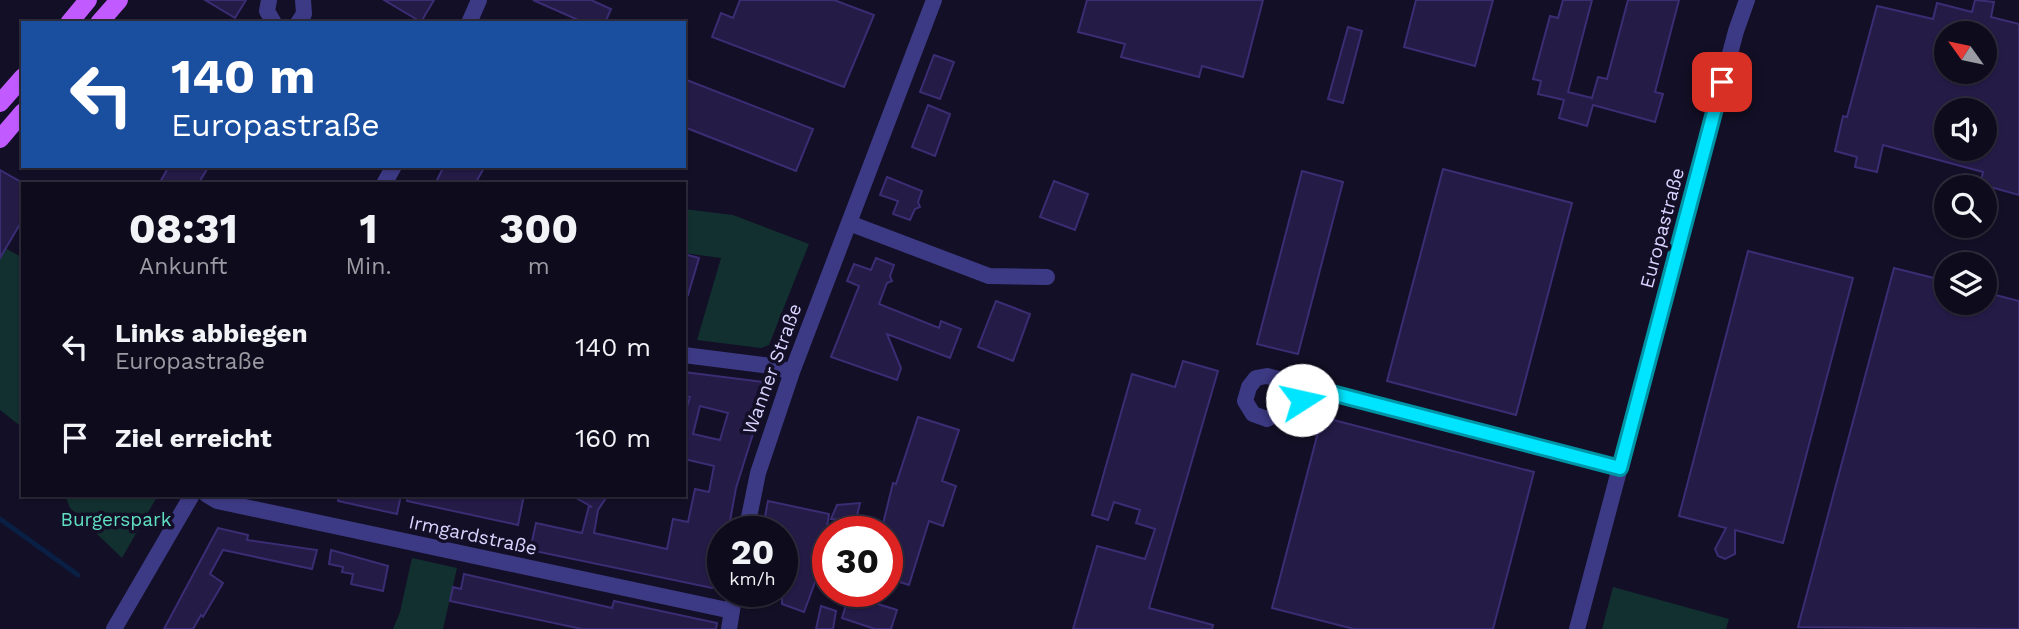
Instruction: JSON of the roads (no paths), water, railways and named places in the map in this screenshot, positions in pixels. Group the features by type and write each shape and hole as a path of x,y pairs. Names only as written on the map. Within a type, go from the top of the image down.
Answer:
{"main road":[{"path":"71,21 88,0"},
{"path":"101,21 119,0"},
{"path":"0,103 21,79"},
{"path":"0,139 21,114"}],"street":[{"path":"269,0 267,10 273,21"},
{"path":"299,21 304,14 303,0"},
{"path":"470,21 479,0"},
{"name":"Wanner Straße","path":"749,516 758,473 792,372 934,0"},
{"name":"Europastraße","path":"1577,629 1736,31 1747,0"},
{"path":"849,223 989,276 1047,277"},
{"path":"686,355 771,366 792,372"},
{"path":"1320,390 1620,468"},
{"path":"114,629 191,497"},
{"name":"Irmgardstraße","path":"210,497 217,501 732,611"},
{"path":"729,629 733,607"}],"waterway":[{"path":"0,519 78,575"}],"park label":[{"name":"Burgerspark","path":"116,519"}]}
